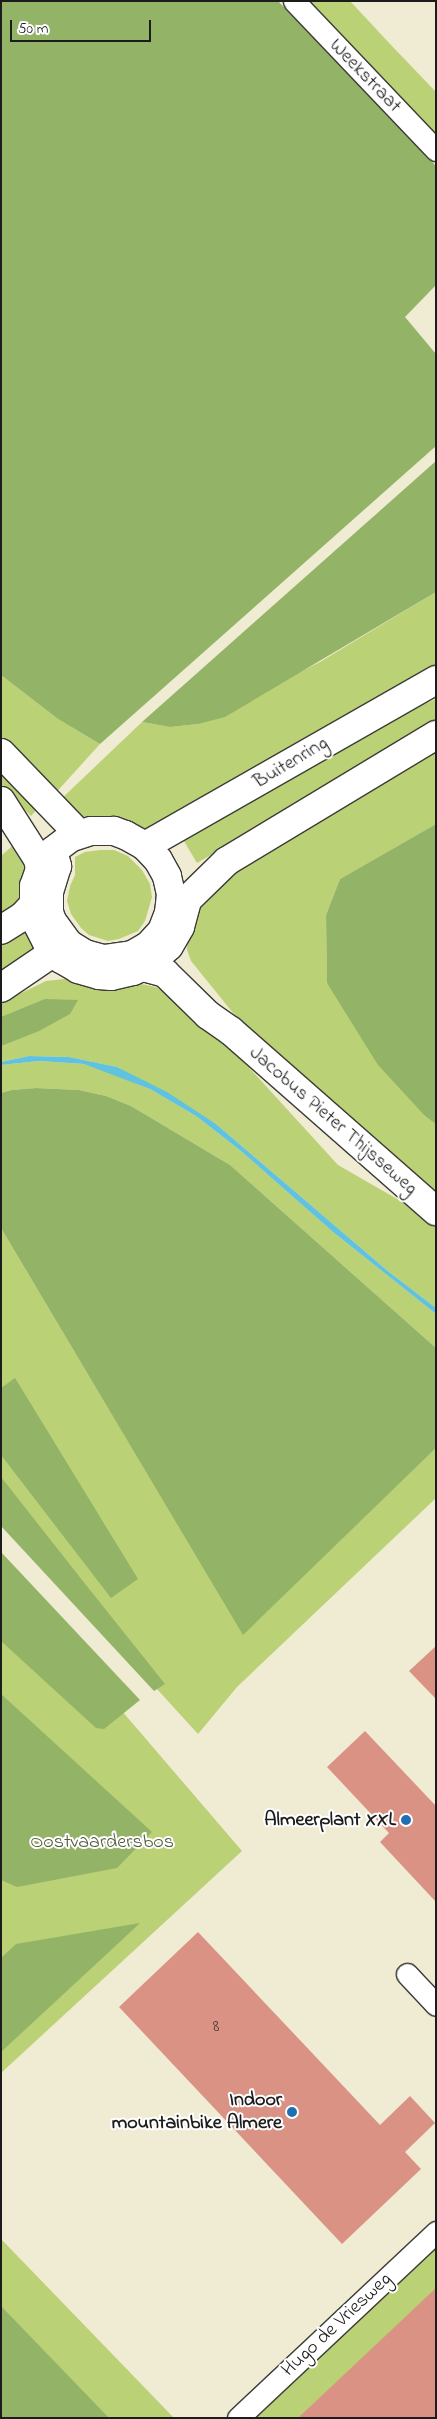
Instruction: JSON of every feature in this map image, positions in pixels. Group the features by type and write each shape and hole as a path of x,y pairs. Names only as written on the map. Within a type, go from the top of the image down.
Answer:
{"main road":[{"name":"Buitenring","path":"145,846 436,680"},
{"path":"178,900 186,881 226,861 436,735"},
{"path":"1,753 79,834"},
{"path":"4,805 29,823 46,860 56,866 49,893 50,912 62,937 66,955"},
{"path":"5,986 66,955 104,959 123,958 165,938 180,927 178,900 163,868 145,846 130,837 114,832 91,831 79,834 46,860 34,886 34,904 38,925 66,955 88,973 105,975 122,974 143,968 165,938"},
{"path":"1,930 23,916 34,904"},
{"name":"Jacobus Pieter Thijsseweg","path":"165,938 180,964 218,1011 231,1031"},
{"name":"Jacobus Pieter Thijsseweg","path":"143,968 165,973 208,1015 231,1031 436,1210"}],"street":[{"name":"Weekstraat","path":"294,1 436,150"},
{"path":"407,1974 436,2005"},
{"name":"Hugo de Vriesweg","path":"238,2418 436,2232"}],"green space":[{"path":"1,1 278,1 436,166 436,285 405,317 436,354 436,446 100,744 58,719 1,675"},
{"path":"304,1 350,1 436,92 436,142"},
{"path":"436,461 436,592 225,717 198,724 170,727 142,722"},
{"path":"436,592 436,665 272,762 151,829 83,818 58,802 142,722 170,727 198,724 320,662"},
{"path":"1,675 58,719 100,744 52,797 1,739"},
{"path":"436,699 436,724 197,863 181,836 347,738"},
{"path":"436,751 436,824 340,879 326,915 327,983 426,1117 436,1124 436,1194 242,1024 191,961 187,950 188,932 201,898 232,871"},
{"path":"1,765 40,806 31,816 1,785"},
{"path":"436,824 436,1124 426,1117 378,1065 327,983 326,915 340,879"},
{"path":"19,840 27,853 25,875 18,903 1,918 1,856"},
{"path":"114,850 128,856 142,870 150,884 152,897 145,921 138,931 119,939 108,941 89,935 81,928 71,914 67,901 70,886 75,875 75,857 85,852"},
{"path":"23,927 42,955 1,978 1,939"},
{"path":"73,978 106,987 141,984 156,987 179,1002 233,1050 338,1165 411,1207 436,1226 436,1308 389,1272 216,1124 117,1067 69,1057 29,1056 1,1062 1,1003 46,981"},
{"path":"45,999 78,1000 70,1014 39,1031 1,1046 1,1017"},
{"path":"39,1061 84,1064 109,1072 150,1089 196,1116 241,1151 333,1232 436,1314 436,1348 230,1165 131,1106 106,1096 79,1090 36,1088 1,1093 1,1065"},
{"path":"36,1088 79,1090 106,1096 131,1106 230,1165 436,1348 436,1448 243,1635 1,1228 1,1093"},
{"path":"1,1228 243,1634 436,1448 436,1498 237,1687 198,1734 1,1518"},
{"path":"15,1378 138,1579 111,1598 1,1455 1,1388"},
{"path":"1,1477 165,1684 154,1691 1,1526"},
{"path":"1,1552 140,1700 104,1729 96,1728 1,1641"},
{"name":"Oostvaardersbos","path":"1,1570 242,1851 1,2073"},
{"path":"1,1694 152,1832 117,1868 17,1887 1,1880"},
{"path":"140,1923 1,2052 1,1958 16,1944"},
{"path":"1,2239 174,2418 1,2418"},
{"path":"436,2239 436,2297 306,2418 245,2418"},
{"path":"1,2306 109,2418 1,2418"}],"water":[{"path":"29,1056 69,1057 117,1067 167,1092 216,1124 389,1272 436,1308 436,1314 333,1232 241,1151 196,1116 150,1089 84,1064 39,1061 1,1065 1,1062"}],"building":[{"path":"436,1646 436,1699 409,1671"},
{"name":"Almeerplant XXL","path":"365,1731 436,1806 436,1902 380,1842 389,1833 327,1767"},
{"name":"Indoor mountainbike Almere","path":"198,1932 380,2125 410,2096 435,2123 405,2152 421,2169 342,2244 119,2007"},
{"path":"436,2288 436,2418 298,2418"}],"place":[{"name":"Almeerplant XXL","path":"406,1820"},
{"name":"Indoor mountainbike Almere","path":"292,2112"}]}
